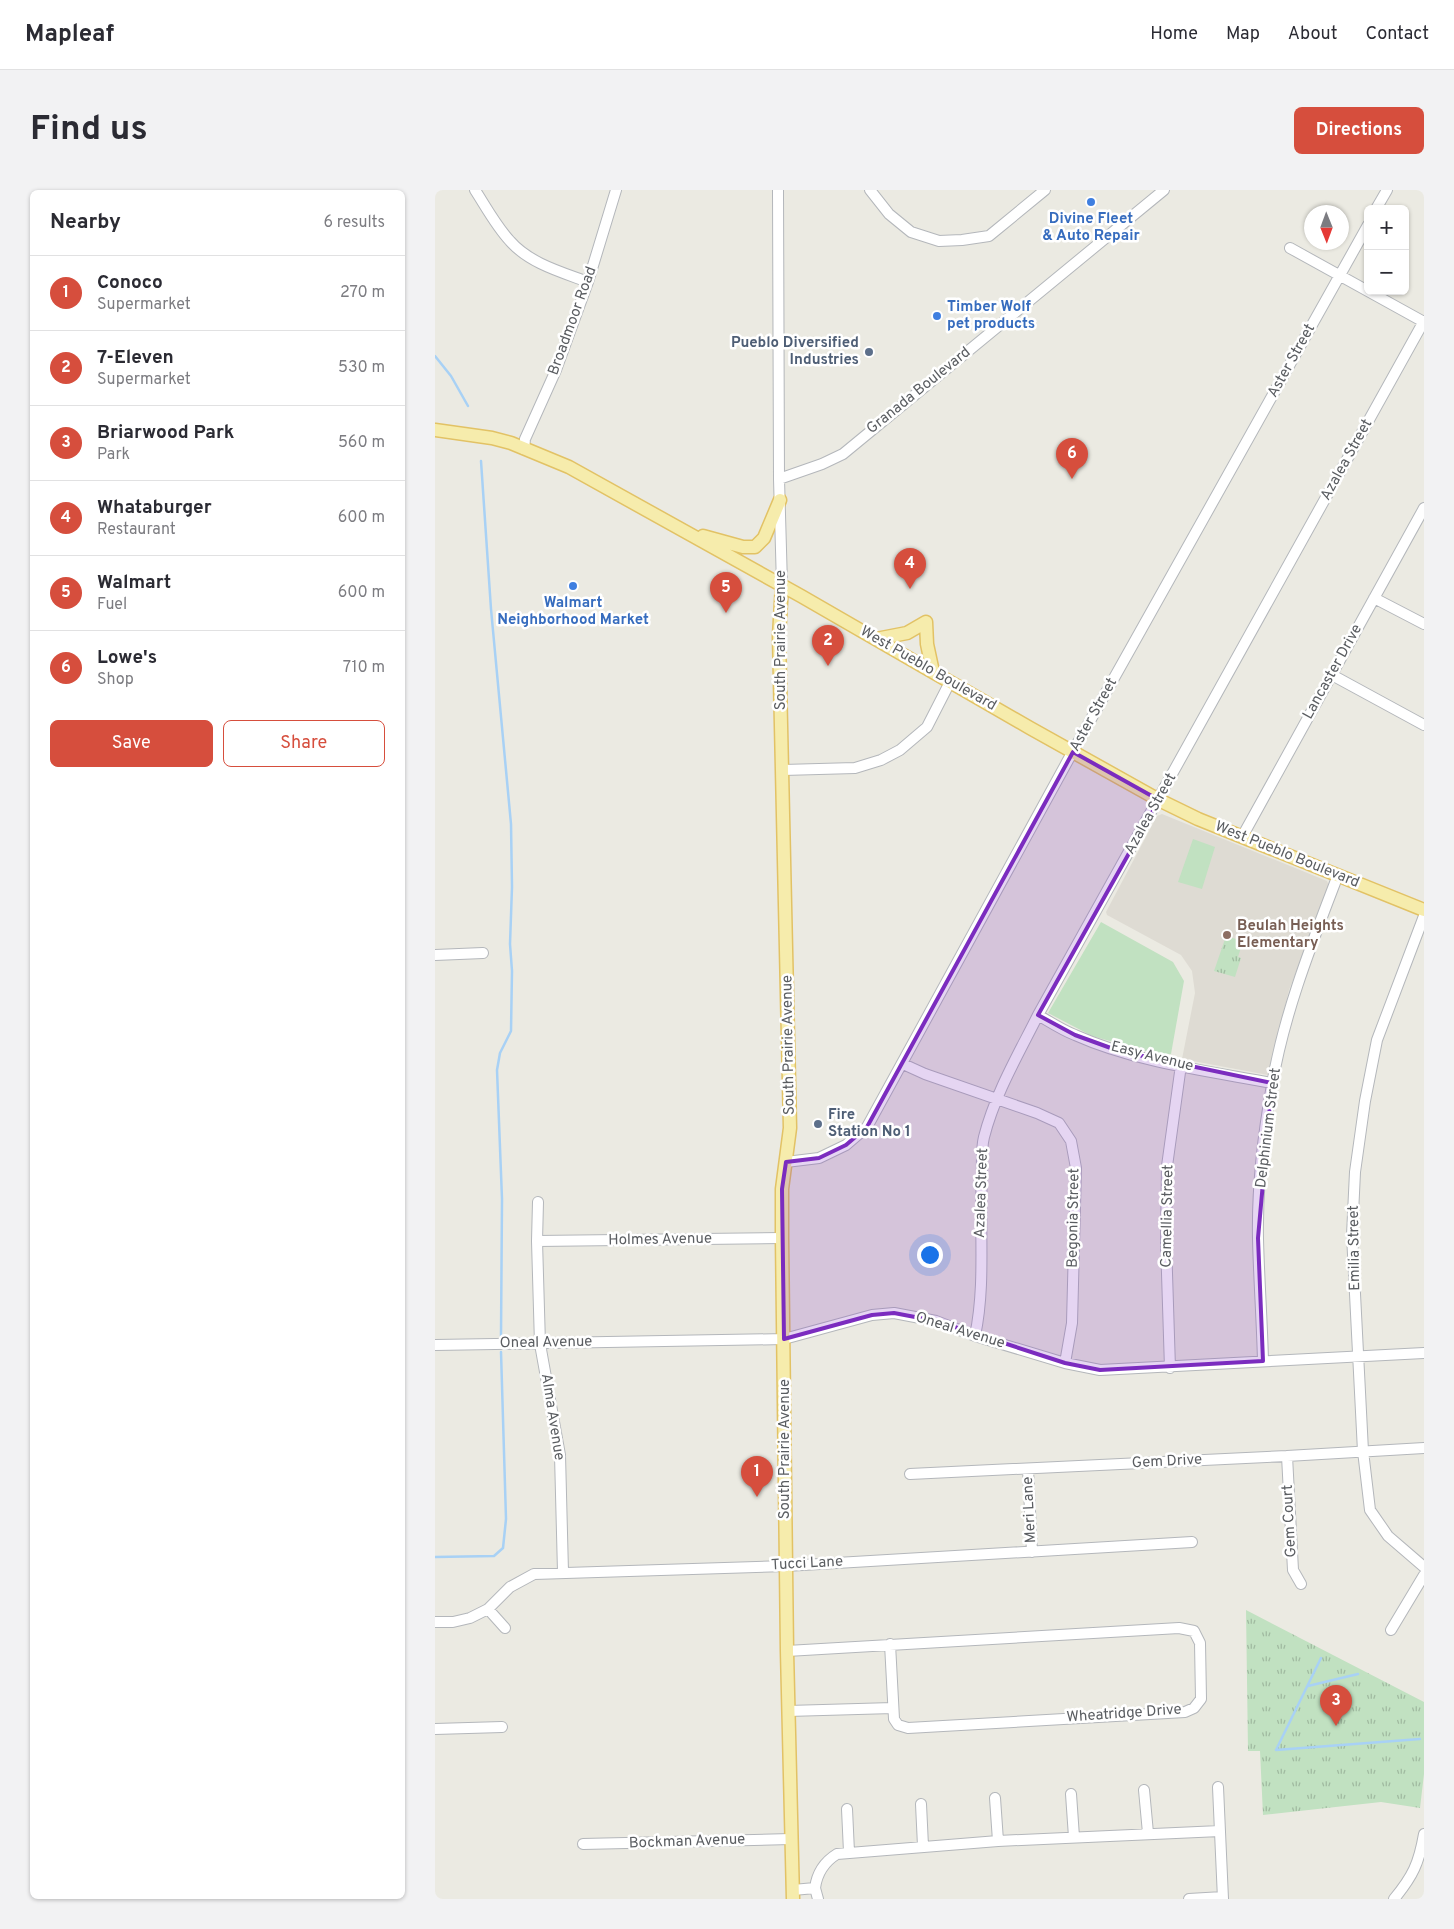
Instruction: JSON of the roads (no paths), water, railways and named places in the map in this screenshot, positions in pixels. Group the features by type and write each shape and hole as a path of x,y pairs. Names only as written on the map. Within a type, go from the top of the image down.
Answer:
{"main road":[{"name":"West Pueblo Boulevard","path":"435,430 492,438 523,448 569,467 782,585 1159,800 1198,819 1424,910"},
{"path":"683,531 738,546 755,546 764,538 780,500"},
{"name":"South Prairie Avenue","path":"782,585 779,636 790,1128 782,1189 782,1238 788,1711 793,1894"},
{"path":"876,639 907,633 926,622 926,639 933,672"}],"street":[{"path":"475,190 510,242 529,257 544,265 588,282"},
{"name":"Broadmoor Road","path":"523,448 525,439 556,370 588,282 616,190"},
{"name":"South Prairie Avenue","path":"779,190 779,479 782,585"},
{"path":"870,190 889,214 911,232 939,241 989,236 1045,190"},
{"name":"Granada Boulevard","path":"779,479 822,464 843,454 1164,190"},
{"path":"1379,205 1387,190"},
{"name":"Aster Street","path":"786,1162 819,1158 846,1145 867,1127 1073,752 1364,232"},
{"path":"1290,248 1339,277 1424,322"},
{"name":"Azalea Street","path":"975,1336 980,1310 981,1196 984,1139 997,1099 1038,1015 1424,322"},
{"name":"Lancaster Drive","path":"1242,837 1374,598 1420,523 1424,508"},
{"path":"1374,598 1424,624"},
{"path":"1332,675 1424,725"},
{"path":"783,770 855,768 881,760 900,750 927,727 950,682"},
{"name":"Delphinium Street","path":"1263,1361 1258,1238 1265,1134 1272,1083 1307,958 1338,875"},
{"name":"Emilia Street","path":"1424,916 1377,1040 1365,1101 1355,1172 1352,1235 1363,1451 1369,1510 1388,1536 1424,1566"},
{"path":"435,955 483,953"},
{"name":"Easy Avenue","path":"1038,1015 1075,1035 1119,1051 1181,1066 1272,1083"},
{"name":"Begonia Street","path":"903,1064 925,1074 1059,1123 1071,1141 1075,1168 1072,1323 1065,1363"},
{"name":"Camellia Street","path":"1170,1368 1166,1242 1167,1166 1181,1066"},
{"name":"Alma Avenue","path":"538,1202 537,1241 540,1344 560,1456 563,1572"},
{"name":"Holmes Avenue","path":"537,1241 782,1238"},
{"name":"Oneal Avenue","path":"435,1345 784,1339 872,1314 894,1313 936,1321 975,1336 1065,1363 1100,1370 1170,1368 1263,1361 1424,1353"},
{"name":"Gem Drive","path":"910,1474 1424,1448"},
{"name":"Gem Court","path":"1287,1456 1293,1570 1301,1584"},
{"name":"Meri Lane","path":"1028,1468 1032,1552"},
{"name":"Tucci Lane","path":"435,1622 453,1622 470,1618 488,1609 510,1587 534,1574 786,1566 1193,1542"},
{"path":"1391,1630 1424,1575"},
{"path":"488,1609 505,1628"},
{"name":"Wheatridge Drive","path":"787,1651 890,1644 1179,1628 1194,1632 1200,1644 1201,1699 1194,1708 1185,1712 909,1728 898,1725 894,1719 890,1644"},
{"path":"788,1711 893,1708"},
{"path":"435,1729 502,1728"},
{"path":"1189,1899 1223,1898 1218,1787"},
{"path":"1143,1790 1148,1834"},
{"path":"1071,1794 1074,1837"},
{"path":"995,1798 998,1841"},
{"path":"921,1804 923,1846"},
{"path":"847,1809 849,1852"},
{"path":"818,1899 815,1888 816,1878 828,1860 837,1854 998,1841 1220,1831"},
{"path":"1394,1899 1411,1879 1422,1854 1424,1834"},
{"name":"Bockman Avenue","path":"583,1844 791,1839"},
{"path":"793,1894 815,1888"}],"waterway":[{"path":"435,356 451,376 468,406"},
{"path":"481,461 491,609 511,824 511,1031 500,1053 497,1070 502,1199 501,1336"},
{"path":"435,1557 494,1556 503,1548 506,1519 501,1352"},
{"path":"1276,1750 1321,1658"},
{"path":"1308,1686 1358,1674"},
{"path":"1276,1750 1420,1739"}],"place":[{"name":"Divine Fleet & Auto Repair","path":"1091,202"},
{"name":"Timber Wolf pet products","path":"937,316"},
{"name":"Pueblo Diversified Industries","path":"869,352"},
{"name":"Lowe's","path":"1072,479"},
{"name":"Walmart Neighborhood Market","path":"573,586"},
{"name":"Whataburger","path":"910,589"},
{"name":"Walmart","path":"726,613"},
{"name":"7-Eleven","path":"828,666"},
{"name":"Beulah Heights Elementary","path":"1227,935"},
{"name":"Fire Station No 1","path":"818,1124"},
{"name":"Conoco","path":"757,1497"},
{"name":"Briarwood Park","path":"1336,1726"}]}
